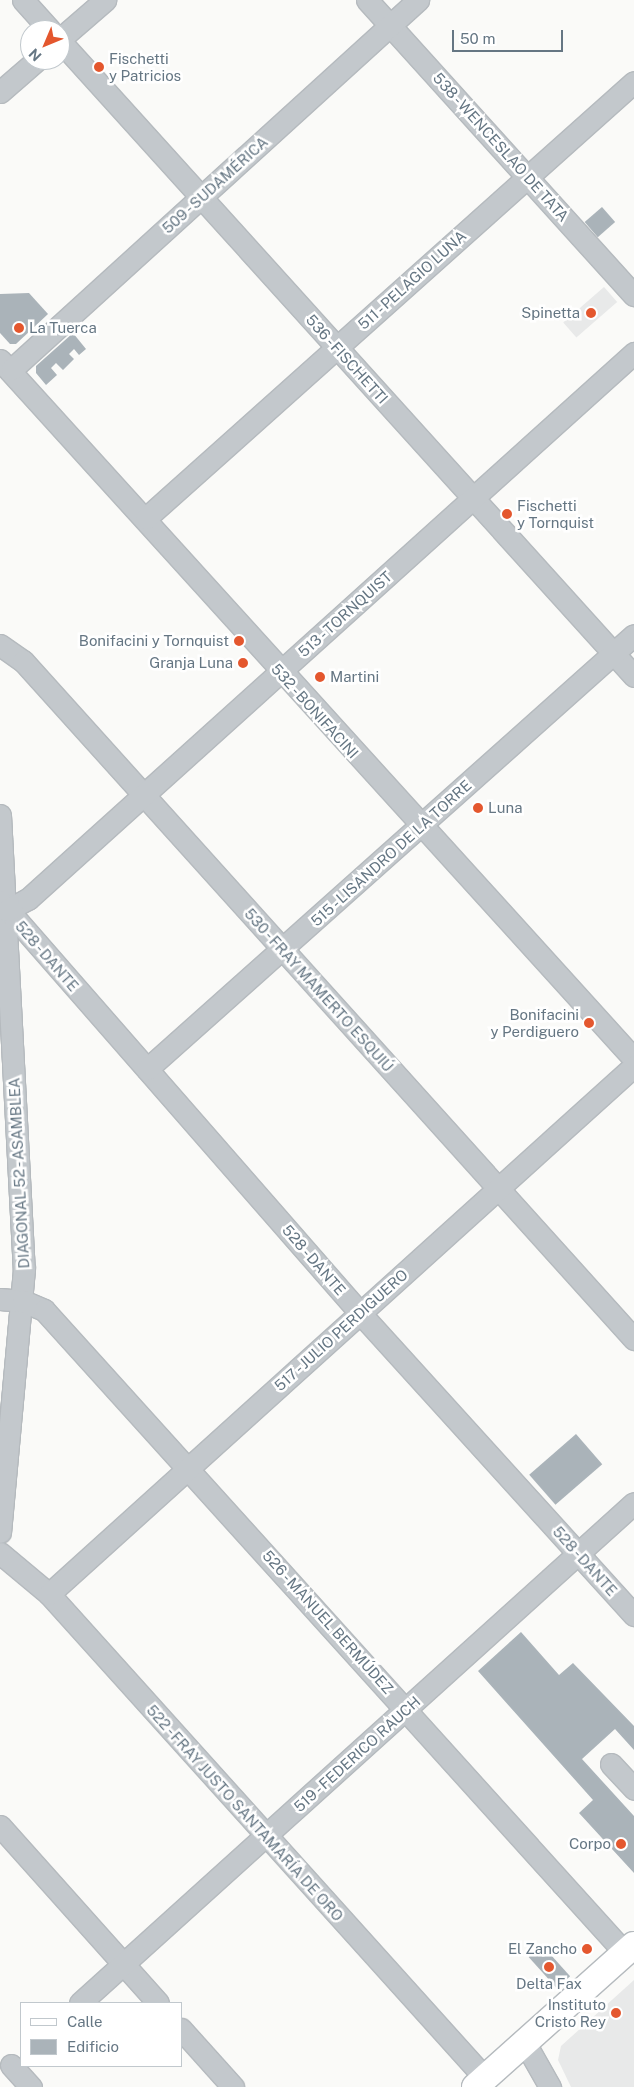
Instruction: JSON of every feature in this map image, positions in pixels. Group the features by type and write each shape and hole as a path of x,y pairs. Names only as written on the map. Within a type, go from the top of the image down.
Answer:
{"main road":[{"path":"480,2083 630,1949"}],"street":[{"path":"23,0 41,20"},
{"path":"70,31 105,0"},
{"name":"538 - WENCESLAO DE TATA","path":"368,0 634,295"},
{"name":"509 - SUDAMÉRICA","path":"6,365 201,197 418,0"},
{"name":"536 - FISCHETTI","path":"70,51 634,676"},
{"path":"0,92 25,70"},
{"name":"511 - PELAGIO LUNA","path":"146,518 634,82"},
{"name":"513 - TORNQUIST","path":"3,906 28,899 634,353"},
{"name":"532 - BONIFACINI","path":"6,365 146,518 280,673 634,1059"},
{"name":"515 - LISANDRO DE LA TORRE","path":"146,1068 284,950 634,635"},
{"name":"530 - FRAY MAMERTO ESQUIÚ","path":"0,645 23,662 634,1339"},
{"name":"DIAGONAL 52 - ASAMBLEA","path":"0,815 23,1301 0,1532"},
{"name":"528 - DANTE","path":"3,906 360,1313 634,1615"},
{"name":"517 - JULIO PERDIGUERO","path":"49,1594 634,1066"},
{"path":"0,1299 23,1301"},
{"name":"526 - MANUEL BERMÚDEZ","path":"23,1301 44,1310 407,1709 630,1949"},
{"name":"519 - FEDERICO RAUCH","path":"81,2002 634,1503"},
{"name":"522 - FRAY JUSTO SANTAMARÍA DE ORO","path":"0,1553 49,1594 480,2083"},
{"path":"611,1764 634,1789"},
{"path":"0,1826 157,2002"},
{"path":"182,2030 233,2087"},
{"path":"525,2043 550,2087"},
{"path":"11,2065 32,2087"}],"shaded area":[{"name":"Spinetta","path":"604,287 617,302 576,338 563,322"},
{"name":"Instituto Cristo Rey","path":"634,1980 634,2087 571,2087 558,2060 561,2046"}],"building":[{"path":"602,207 615,222 598,237 585,222"},
{"path":"29,293 48,314 16,344 10,344 0,333 0,294"},
{"path":"73,333 86,349 79,355 74,349 69,354 74,359 63,370 56,363 51,368 57,375 46,385 36,373 36,366"},
{"path":"576,1434 602,1464 555,1505 529,1475"},
{"path":"521,1632 559,1675 573,1663 634,1726 634,1750 615,1729 582,1759 634,1816 634,1873 579,1813 593,1800 478,1671"},
{"name":"Delta Fax","path":"542,1945 570,1976 557,1988 529,1957"}],"place":[{"name":"Fischetti y Patricios","path":"99,67"},
{"name":"Spinetta","path":"591,313"},
{"name":"La Tuerca","path":"19,328"},
{"name":"Fischetti y Tornquist","path":"507,514"},
{"name":"Bonifacini y Tornquist","path":"239,641"},
{"name":"Granja Luna","path":"243,663"},
{"name":"Martini","path":"320,677"},
{"name":"Luna","path":"478,808"},
{"name":"Bonifacini y Perdiguero","path":"589,1023"},
{"name":"Corpo","path":"621,1844"},
{"name":"El Zancho","path":"587,1949"},
{"name":"Delta Fax","path":"549,1967"},
{"name":"Instituto Cristo Rey","path":"616,2013"}]}
